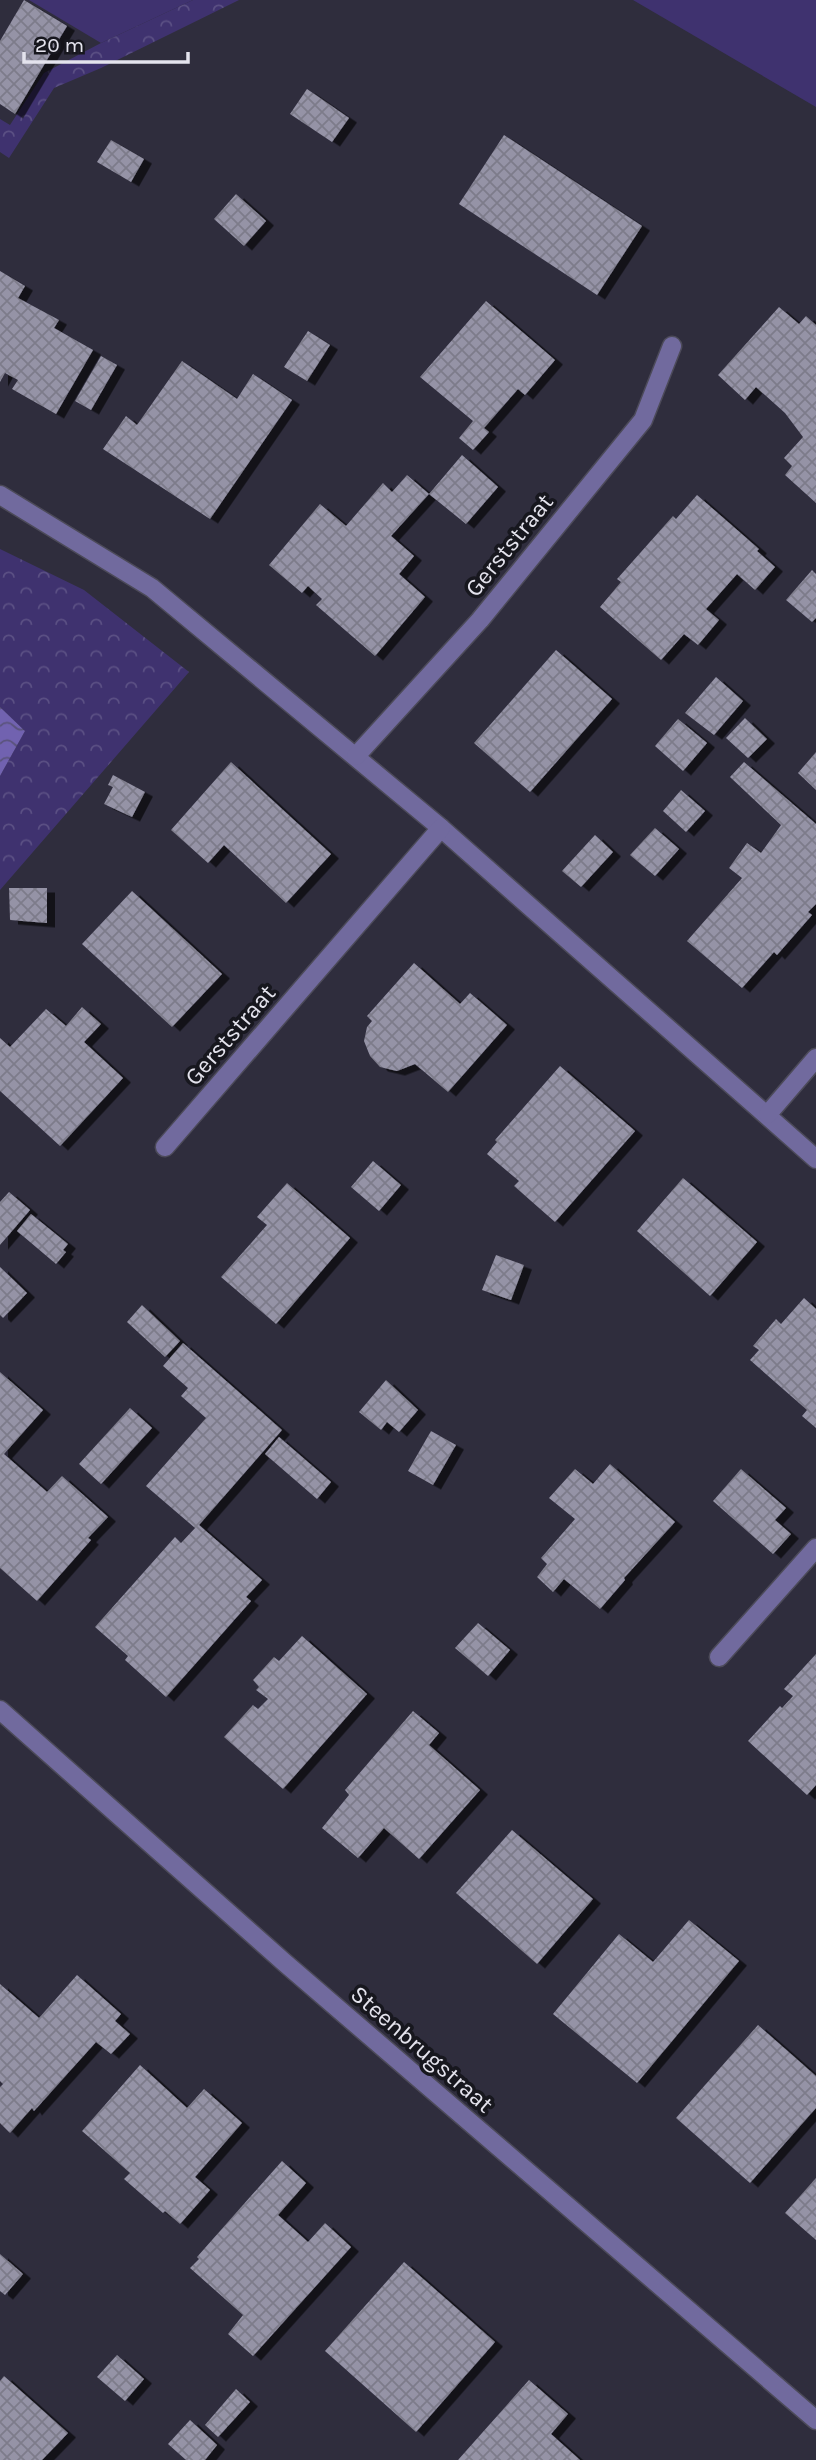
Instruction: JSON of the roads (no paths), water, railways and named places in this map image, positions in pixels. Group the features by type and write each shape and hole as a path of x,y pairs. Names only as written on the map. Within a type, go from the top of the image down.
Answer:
{"street":[{"name":"Gerststraat","path":"356,756 480,620 643,420 672,346"},
{"path":"0,495 152,588 441,828 816,1159"},
{"name":"Gerststraat","path":"165,1147 441,828"},
{"path":"768,1114 816,1058"},
{"path":"719,1657 816,1548"},
{"name":"Steenbrugstraat","path":"0,1710 285,1963 816,2420"}],"water":[{"path":"0,707 25,731 0,776"}]}
